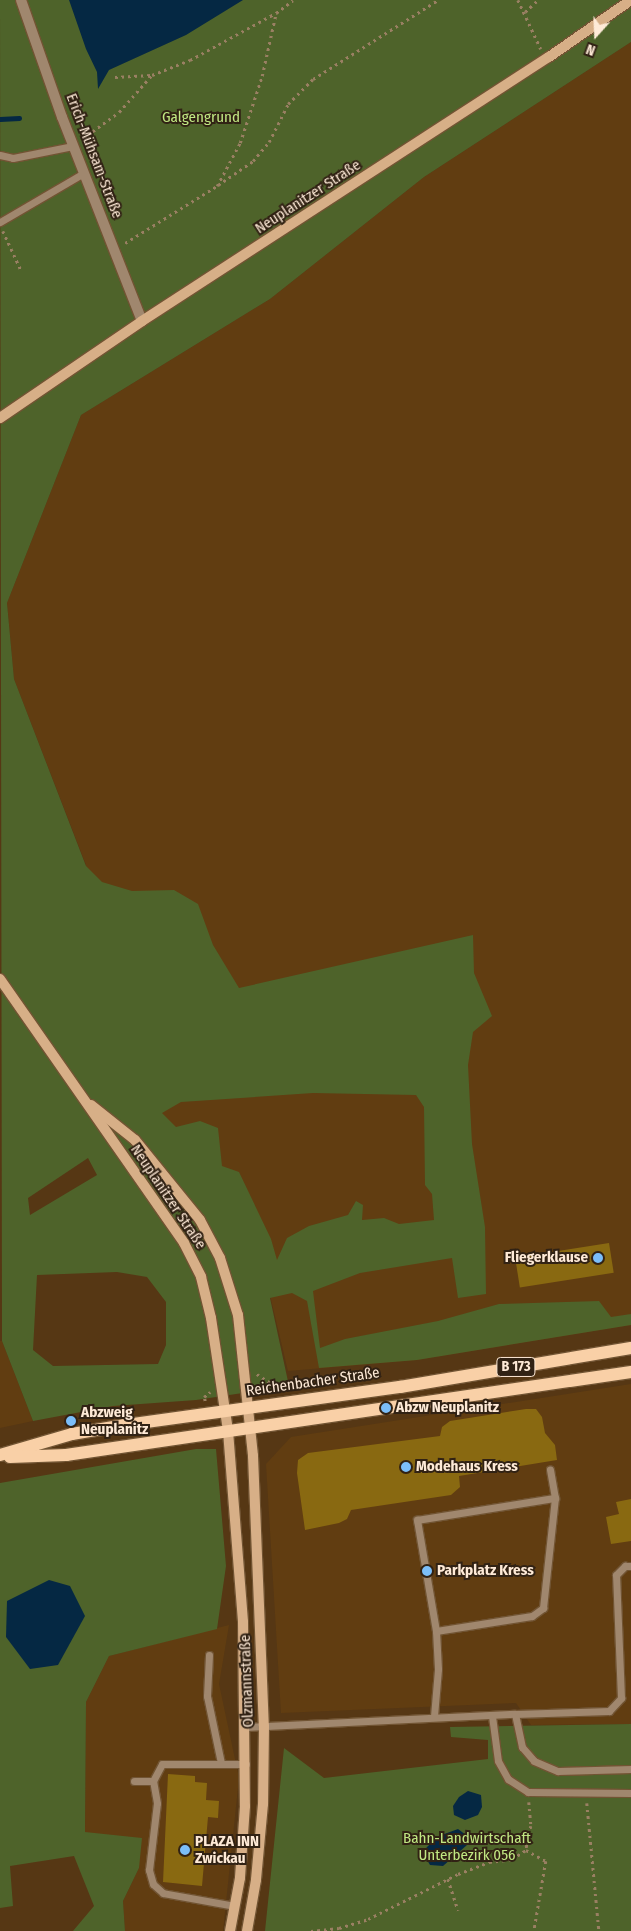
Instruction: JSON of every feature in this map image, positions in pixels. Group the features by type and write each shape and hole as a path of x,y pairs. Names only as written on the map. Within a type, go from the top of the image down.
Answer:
{"main road":[{"name":"Neuplanitzer Straße","path":"0,418 142,321 549,58 631,0"},
{"name":"Neuplanitzer Straße","path":"0,979 88,1103 102,1128 131,1165 184,1243 201,1277 212,1318 228,1431"},
{"name":"Neuplanitzer Straße","path":"88,1103 135,1140 178,1189 206,1230 220,1258 238,1315 250,1429"},
{"name":"Reichenbacher Straße","path":"0,1456 72,1434 225,1410 400,1387 631,1348"},
{"name":"Reichenbacher Straße","path":"0,1456 66,1455 631,1372"},
{"name":"Olzmannstraße","path":"247,1931 256,1880 263,1804 264,1726 250,1429"},
{"name":"Olzmannstraße","path":"228,1431 240,1552 246,1727 240,1878 230,1931"}],"street":[{"name":"Erich-Mühsam-Straße","path":"20,0 73,146 142,321"}],"lane":[{"path":"0,155 13,158 73,146"},
{"path":"0,224 84,173"},
{"path":"436,1631 532,1616 543,1608 555,1498 550,1469"},
{"path":"434,1716 438,1669 436,1631 417,1520 555,1498"},
{"path":"246,1727 434,1716 492,1716 609,1711 621,1698 616,1575 625,1566 631,1566"},
{"path":"209,1655 207,1696 221,1763"},
{"path":"515,1714 522,1747 534,1760 558,1770 631,1770"},
{"path":"492,1716 498,1762 508,1779 528,1792 631,1793"},
{"path":"235,1906 163,1893 153,1884 149,1870 157,1803 153,1781 162,1764 246,1764"},
{"path":"134,1781 153,1781"}],"path":[{"path":"115,77 152,75 190,60 276,12 293,0"},
{"path":"115,249 217,186 253,161 270,142 288,104 313,79 438,0"},
{"path":"518,0 542,52 549,58"},
{"path":"525,12 538,0"},
{"path":"217,186 242,134 262,76 276,12"},
{"path":"73,146 119,112 152,75"},
{"path":"0,224 21,270"},
{"path":"260,1374 276,1387"},
{"path":"205,1413 204,1397 211,1386"},
{"path":"312,1931 339,1928 368,1919 448,1879 489,1862 512,1859 526,1850 531,1826 528,1792"},
{"path":"587,1793 599,1931"},
{"path":"526,1850 546,1861 534,1931"},
{"path":"448,1879 458,1910"}],"shaded area":[{"path":"631,42 631,1325 417,1360 288,1371 260,1253 137,1100 23,930 86,865 14,679 7,603 81,415 270,299 424,177"},
{"path":"0,1341 2,1341 33,1421 0,1428"},
{"path":"631,1384 631,1724 531,1725 516,1703 281,1713 266,1464 291,1437"},
{"path":"229,1625 219,1684 239,1778 223,1931 125,1931 123,1901 139,1868 85,1832 86,1702 109,1656"}],"green space":[{"name":"Galgengrund","path":"0,0 631,0 631,42 424,177 270,299 81,415 7,603 14,679 86,866 102,882 132,891 174,890 198,904 213,945 239,988 473,935 474,973 492,1016 473,1032 468,1065 472,1144 485,1227 486,1294 458,1298 452,1258 360,1273 313,1291 320,1348 345,1339 438,1321 499,1304 599,1301 611,1317 631,1314 631,1325 417,1360 319,1368 307,1301 292,1293 270,1298 289,1386 196,1400 113,1406 33,1421 2,1341","holes":["313,1093 416,1095 424,1107 425,1185 432,1194 434,1220 399,1224 384,1218 362,1220 363,1205 356,1201 348,1215 309,1226 287,1238 277,1260 271,1239 239,1172 222,1166 218,1128 200,1121 176,1127 162,1113 181,1102","88,1158 97,1175 30,1215 28,1198","117,1272 147,1277 166,1302 166,1345 158,1364 53,1366 33,1350 37,1275"]},
{"path":"196,1449 216,1449 226,1566 217,1629 109,1656 86,1702 85,1832 142,1838 139,1868 123,1901 125,1931 73,1931 94,1906 74,1856 10,1866 13,1906 0,1908 0,1483"},
{"name":"Bahn-Landwirtschaft Unterbezirk 056","path":"631,1724 631,1931 265,1931 284,1748 324,1778 488,1759 488,1740 451,1737 450,1727"}],"water":[{"path":"69,0 243,0 186,35 109,70 98,89 97,72 86,49"},
{"path":"49,1580 70,1586 85,1616 58,1665 30,1669 6,1637 7,1601"},
{"path":"468,1791 481,1795 482,1807 478,1815 465,1820 454,1815 453,1806 459,1797"},
{"path":"458,1829 466,1835 467,1845 443,1866 430,1865 423,1853 427,1847 439,1836"}],"building":[{"path":"609,1243 614,1273 520,1287 515,1258"},
{"name":"Modehaus Kress","path":"536,1409 542,1417 545,1433 555,1445 557,1460 459,1476 460,1487 451,1495 351,1510 347,1519 339,1523 305,1530 297,1473 298,1460 308,1453 440,1436 442,1427 450,1421"},
{"path":"631,1499 631,1541 611,1544 606,1517 619,1514 616,1502"},
{"name":"PLAZA INN Zwickau","path":"168,1774 195,1776 195,1782 207,1783 206,1800 219,1801 218,1818 208,1817 202,1886 163,1882"}],"waterway":[{"path":"0,119 19,118"}],"place":[{"name":"Fliegerklause","path":"598,1258"},
{"name":"Abzw Neuplanitz","path":"386,1408"},
{"name":"Abzweig Neuplanitz","path":"71,1421"},
{"name":"Modehaus Kress","path":"406,1467"},
{"name":"Parkplatz Kress","path":"427,1571"},
{"name":"PLAZA INN Zwickau","path":"185,1850"}]}
